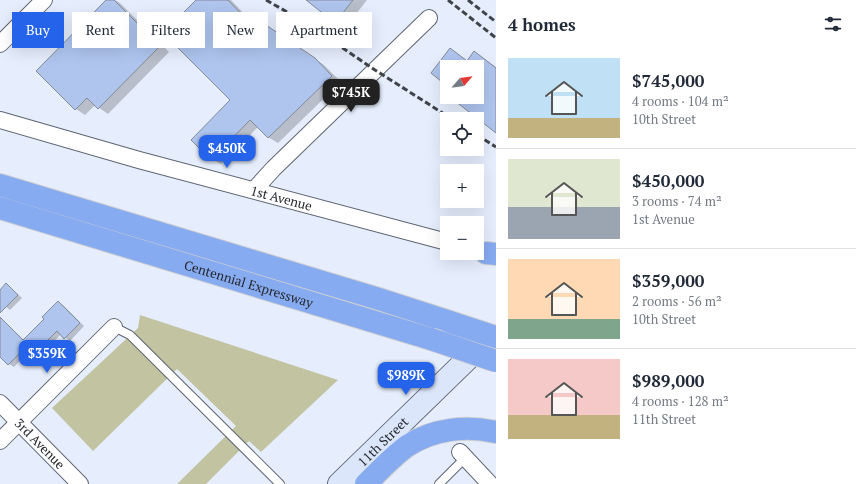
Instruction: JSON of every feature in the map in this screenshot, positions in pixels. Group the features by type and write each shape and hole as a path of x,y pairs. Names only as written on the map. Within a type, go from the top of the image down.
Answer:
{"highway":[{"name":"Centennial Expressway","path":"0,185 378,299 496,337"},
{"name":"Centennial Expressway","path":"0,208 431,339 496,361"},
{"path":"366,484 407,446 422,438 439,432 457,429 477,429 496,432"}],"street":[{"path":"0,44 44,0"},
{"path":"254,190 274,168 429,18"},
{"name":"1st Avenue","path":"0,120 139,160 440,240"},
{"path":"0,441 114,327"},
{"name":"11th Street","path":"339,484 496,332"},
{"name":"3rd Avenue","path":"0,404 80,484"},
{"path":"463,455 490,484"}],"lane":[{"path":"114,327 130,335 280,484"},
{"path":"439,484 463,455"}],"green space":[{"path":"140,315 338,380 261,452 249,441 206,484 177,484 236,426 177,369 93,451 52,408 138,328"}],"building":[{"path":"106,0 114,0 126,12 94,12"},
{"path":"196,0 228,0 239,12 213,12 213,48 268,48 268,26 276,32 276,48 300,48 315,58 332,76 268,138 250,120 211,160 191,140 230,100 178,48 205,48 205,12 184,12"},
{"path":"306,0 353,0 344,12 321,12"},
{"path":"129,15 137,23 137,48 158,48 98,109 87,98 75,110 36,71 59,48 64,48 64,43 72,34 72,48 129,48"},
{"path":"450,48 466,60 441,60"},
{"path":"474,51 496,68 496,133 484,124 484,112 469,112 459,104 484,104 484,60 468,60"},
{"path":"440,61 440,80 431,73"},
{"path":"6,283 18,295 0,313 0,290"},
{"path":"58,301 80,323 64,339 57,331 34,354 27,346 8,365 0,357 0,317 23,340 44,319 42,317"}],"railway":[{"path":"266,0 303,21 375,70 441,112"},
{"path":"448,0 496,38"},
{"path":"468,0 496,22"},
{"path":"484,139 496,147"}]}
